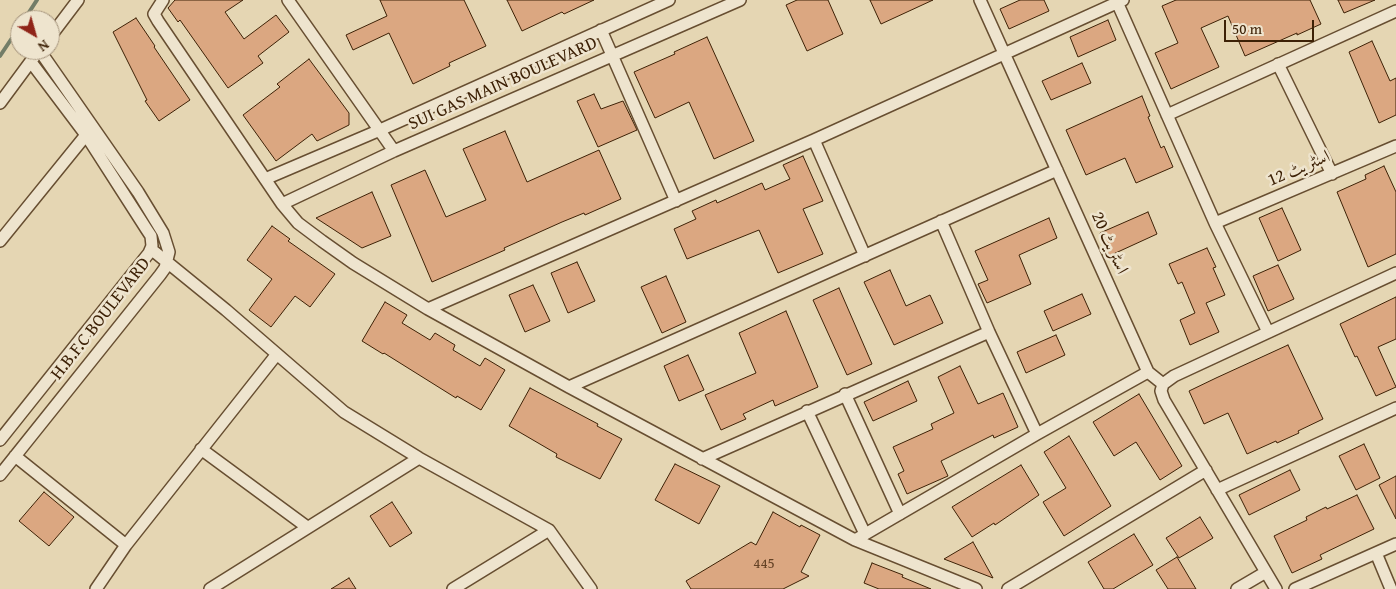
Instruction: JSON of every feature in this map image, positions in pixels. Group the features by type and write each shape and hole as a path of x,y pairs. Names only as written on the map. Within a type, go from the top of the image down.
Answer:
{"street":[{"path":"60,24 78,0"},
{"path":"163,0 154,14 282,204 298,223 322,241 428,309 569,388 702,459 860,537 976,589"},
{"name":"SUI GAS MAIN BOULEVARD","path":"265,179 380,130 669,0"},
{"name":"SUI GAS MAIN BOULEVARD","path":"282,204 394,151 740,0"},
{"name":"اسٹریٹ 20","path":"980,0 1148,372 1164,384"},
{"path":"290,1 394,151"},
{"path":"428,309 814,140 1120,1 1167,115 1268,332"},
{"path":"1167,115 1396,12"},
{"path":"601,30 676,200"},
{"name":"H.B.F.C BOULEVARD","path":"0,475 160,275 167,261 167,242 153,216 47,60"},
{"path":"0,104 31,62"},
{"name":"H.B.F.C BOULEVARD","path":"0,440 151,249 152,242 148,230 86,136 31,62"},
{"path":"1278,64 1332,174"},
{"path":"0,241 86,136"},
{"path":"814,140 864,256"},
{"name":"اسٹریٹ 12","path":"1216,223 1396,146"},
{"path":"569,388 1057,170"},
{"path":"941,221 989,332 1037,434"},
{"path":"151,249 344,412 419,458 549,530 591,589"},
{"path":"1276,589 1162,396 1161,391 1164,384 1174,376 1396,273"},
{"path":"702,459 845,394 989,332"},
{"path":"96,589 126,545 277,354"},
{"path":"860,537 1148,372"},
{"path":"845,394 900,514"},
{"path":"1217,490 1396,408"},
{"path":"807,411 860,537"},
{"path":"201,449 307,527"},
{"path":"15,456 126,545"},
{"path":"210,589 419,458"},
{"path":"1008,589 1206,470"},
{"path":"453,589 549,530"},
{"path":"1295,589 1396,544"},
{"path":"1376,553 1391,589"},
{"path":"1237,589 1266,572"}],"building":[{"path":"175,0 243,0 225,12 244,39 276,15 289,32 258,56 263,63 228,88 180,20 178,22 168,8"},
{"path":"380,0 464,0 486,46 449,63 450,66 413,84 389,33 353,50 346,35 387,16"},
{"path":"507,0 594,0 564,14 562,12 522,31"},
{"path":"797,0 828,0 843,34 807,51 786,5"},
{"path":"870,0 933,0 881,24"},
{"path":"1020,0 1044,0 1049,11 1009,29 1000,9"},
{"path":"1176,0 1310,0 1321,24 1245,56 1228,16 1201,28 1219,67 1171,89 1155,53 1178,43 1162,6"},
{"path":"1338,0 1375,0 1344,13"},
{"path":"136,18 190,100 159,121 145,101 147,100 113,32"},
{"path":"1108,20 1116,40 1078,57 1070,37"},
{"path":"707,37 754,141 714,159 689,102 655,118 634,72"},
{"path":"1372,41 1390,81 1396,78 1396,115 1379,123 1349,52"},
{"path":"309,59 349,113 349,125 317,141 312,134 276,161 243,115 280,87 277,84"},
{"path":"1082,63 1091,83 1051,100 1042,81"},
{"path":"594,94 601,109 623,101 637,130 598,147 577,101"},
{"path":"1142,96 1150,116 1148,117 1161,148 1164,146 1173,167 1136,183 1125,158 1086,175 1066,130"},
{"path":"505,131 527,182 599,150 621,199 585,215 584,213 562,222 504,248 505,250 432,282 391,185 425,170 446,217 486,200 463,149"},
{"path":"803,156 823,201 803,209 823,254 778,273 759,230 687,259 674,229 696,219 692,211 716,200 717,203 762,183 765,190 790,179 783,165"},
{"path":"1384,166 1396,192 1396,254 1368,267 1337,192 1366,179 1365,175"},
{"path":"372,192 391,236 362,248 316,218"},
{"path":"1282,208 1301,250 1278,261 1259,218"},
{"path":"1148,212 1157,234 1109,256 1100,233"},
{"path":"1049,218 1057,238 1019,255 1031,284 987,303 978,284 988,280 975,251"},
{"path":"272,226 290,239 288,241 335,274 310,307 295,296 271,327 249,310 272,279 247,260"},
{"path":"1207,248 1216,267 1213,268 1225,295 1206,303 1219,332 1190,345 1180,320 1195,313 1182,282 1178,284 1169,264"},
{"path":"577,262 595,301 568,313 551,273"},
{"path":"1278,265 1294,299 1268,311 1253,276"},
{"path":"890,270 906,306 930,295 943,323 894,345 864,282"},
{"path":"666,276 686,322 662,333 641,287"},
{"path":"533,285 550,321 525,332 509,295"},
{"path":"839,288 872,364 847,375 813,300"},
{"path":"1082,294 1091,314 1053,331 1044,311"},
{"path":"1396,297 1396,339 1378,347 1396,387 1376,396 1340,324"},
{"path":"385,302 407,315 402,323 430,340 435,333 455,345 453,350 480,366 485,358 505,370 481,410 457,396 456,398 362,341"},
{"path":"786,311 818,387 775,406 773,400 743,414 746,419 721,430 705,395 756,373 739,333"},
{"path":"1056,335 1065,355 1026,373 1017,352"},
{"path":"1288,345 1323,419 1298,431 1299,433 1247,454 1228,413 1204,424 1189,391"},
{"path":"688,355 704,390 679,401 664,366"},
{"path":"960,366 978,404 1003,393 1018,427 994,438 993,435 941,461 948,476 907,494 898,474 904,471 893,447 933,429 931,424 954,413 938,377"},
{"path":"908,381 917,401 873,421 864,402"},
{"path":"530,388 622,439 600,479 556,457 557,454 509,426"},
{"path":"1139,394 1182,466 1160,480 1136,442 1114,456 1093,422"},
{"path":"1069,436 1111,506 1064,536 1043,502 1066,488 1044,452"},
{"path":"1364,444 1380,478 1356,490 1339,456"},
{"path":"675,464 720,486 699,524 655,500"},
{"path":"1021,465 1039,495 995,525 994,523 972,537 952,507"},
{"path":"1290,470 1300,490 1249,515 1239,495"},
{"path":"1396,476 1396,519 1379,485"},
{"path":"44,492 74,517 49,546 19,521"},
{"path":"1357,495 1374,529 1320,555 1322,559 1292,573 1274,536 1307,520 1306,517 1326,507 1327,509"},
{"path":"392,502 412,533 390,547 370,516"},
{"path":"773,512 800,527 801,525 820,535 801,572 809,576 783,589 691,589 686,581 751,542 756,545"},
{"path":"1200,517 1213,538 1179,558 1166,538"},
{"path":"1134,534 1153,565 1113,589 1104,589 1088,562"},
{"path":"973,542 993,578 944,559"},
{"path":"1177,557 1196,589 1168,589 1156,570"},
{"path":"872,563 903,575 902,577 931,589 879,589 864,583"},
{"path":"349,578 356,589 331,589"}],"waterway":[{"path":"30,10 37,0"},
{"path":"0,56 10,41"}]}
